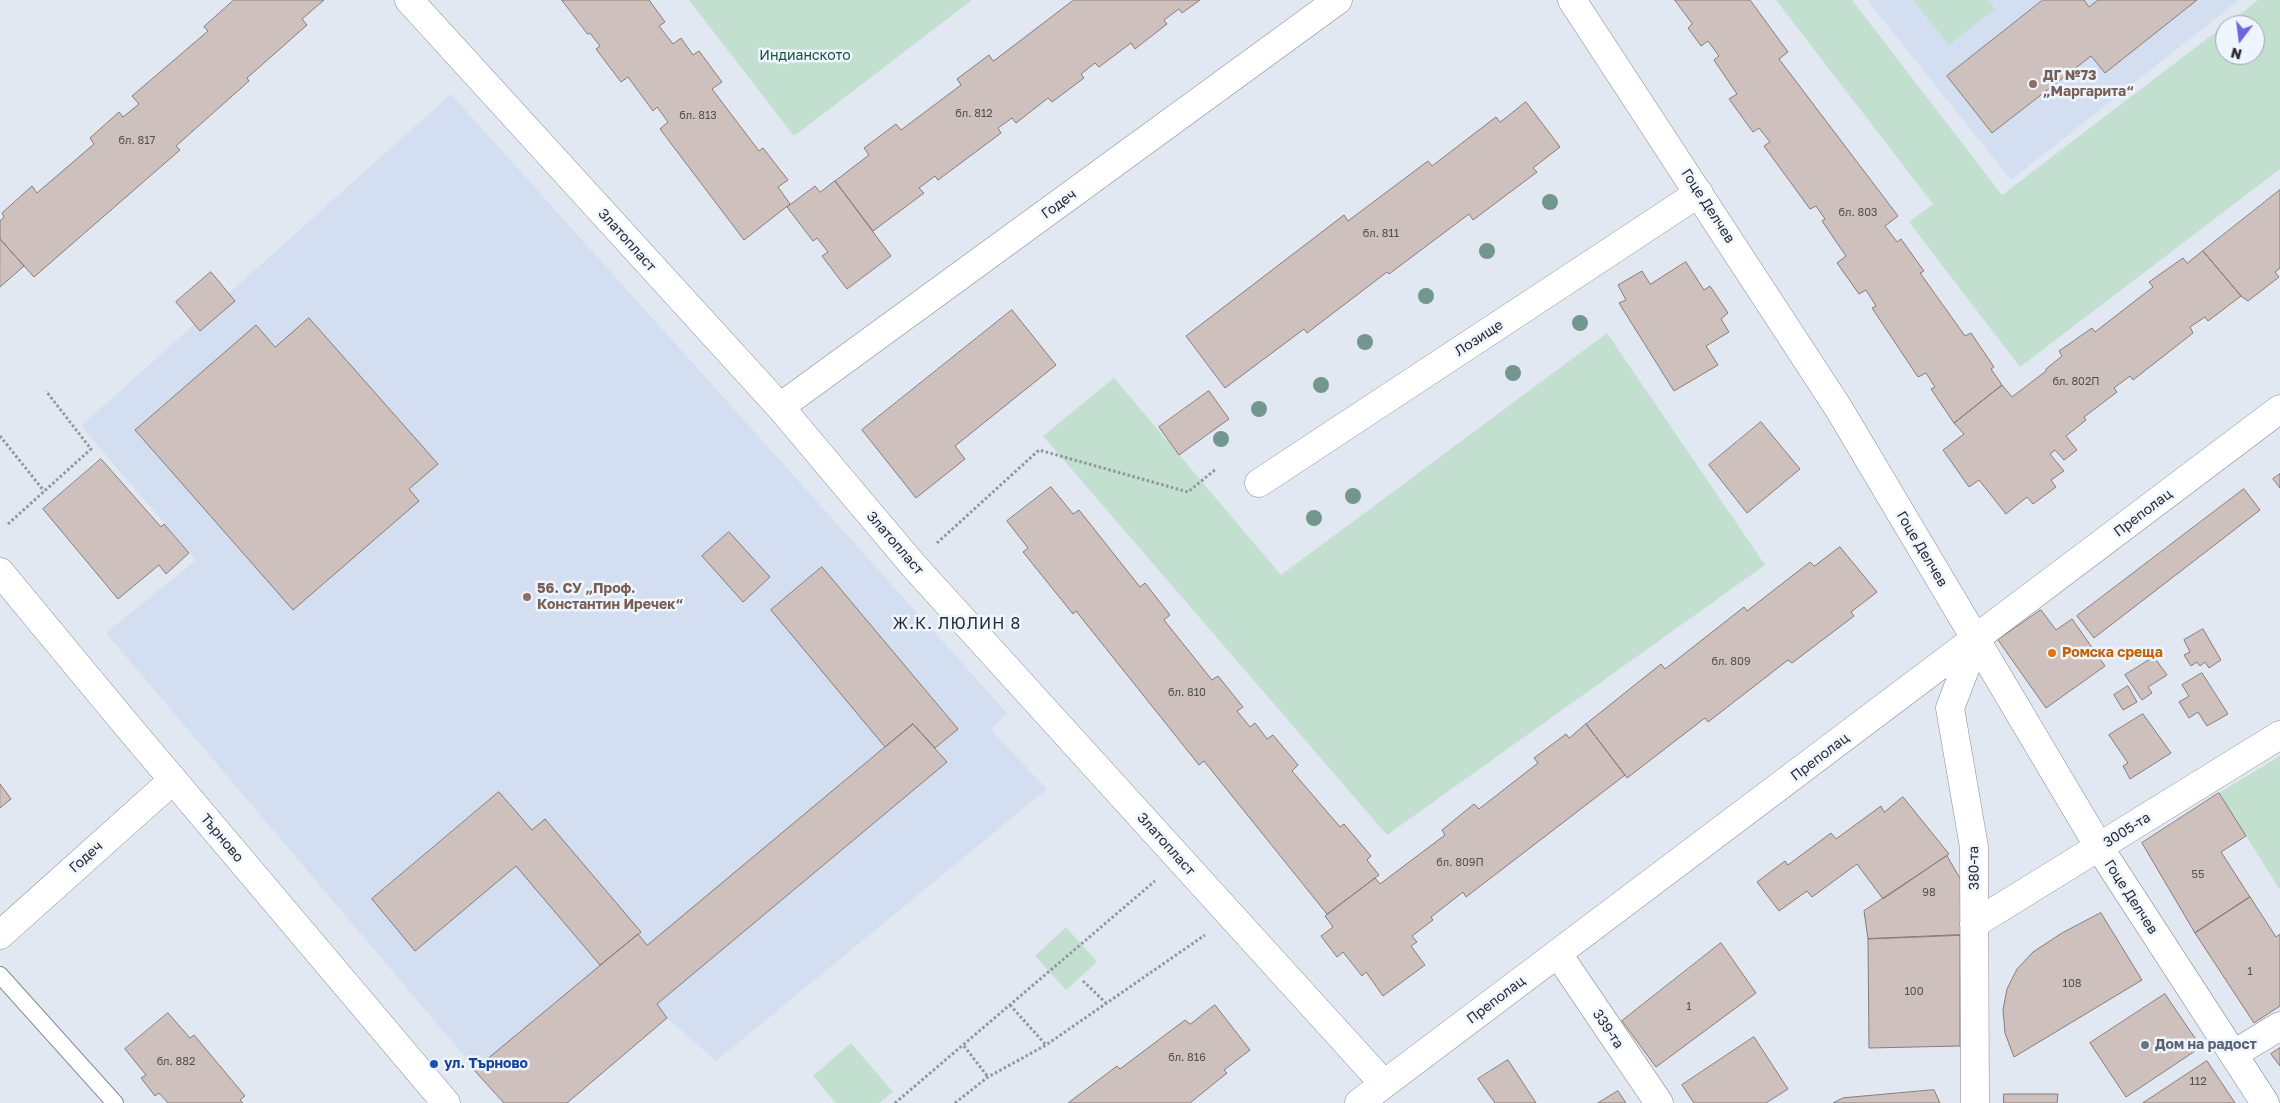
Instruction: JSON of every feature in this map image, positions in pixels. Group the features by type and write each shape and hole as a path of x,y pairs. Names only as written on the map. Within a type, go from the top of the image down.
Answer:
{"street":[{"name":"Златопласт","path":"409,0 780,407 913,565 1384,1084"},
{"name":"Годеч","path":"780,407 1338,0"},
{"name":"Гоце Делчев","path":"1572,0 1839,409 2098,847 2265,1103"},
{"name":"Лозище","path":"1258,484 1699,193"},
{"name":"Преполац","path":"1359,1103 1976,640 2280,409"},
{"name":"Търново","path":"0,572 446,1103"},
{"name":"380-та","path":"1975,1103 1974,848 1950,708 1976,640"},
{"name":"3005-та","path":"1974,924 2280,735"},
{"name":"Годеч","path":"0,935 173,780"},
{"name":"339-та","path":"1558,954 1659,1103"},
{"path":"2234,1054 2280,1026"}],"lane":[{"path":"0,975 115,1103"}],"path":[{"path":"8,524 91,449 46,391"},
{"path":"0,436 44,491"},
{"path":"913,565 1039,450 1188,492 1216,469"},
{"path":"895,1103 1180,860"},
{"path":"955,1103 988,1077 1046,1045 1232,916"},
{"path":"1083,982 1106,1003"},
{"path":"1010,1005 1046,1045"},
{"path":"964,1046 988,1077"}],"shaded area":[{"name":"ДГ №73 „Маргарита“","path":"1867,0 2239,0 2220,15 2215,15 2215,19 2011,180"},
{"name":"56. СУ „Проф. Константин Иречек“","path":"451,94 1007,713 991,730 1047,789 716,1061 667,1018 567,1103 504,1103 106,633 196,560 81,426"}],"green space":[{"name":"Индианското","path":"689,0 972,0 794,136"},
{"path":"1776,0 1852,0 2002,195 2215,33 2215,65 2265,65 2265,15 2239,15 2258,0 2280,0 2280,169 2020,367 1909,222 1933,204"},
{"path":"1913,0 1988,0 1995,9 1949,45"},
{"path":"1607,333 1765,565 1387,835 1043,436 1114,378 1281,575"},
{"path":"2280,756 2280,890 2219,793"},
{"path":"1066,927 1097,962 1066,990 1035,956"},
{"path":"851,1043 893,1092 879,1103 836,1103 813,1076"}],"building":[{"path":"234,0 324,0 302,19 307,25 247,78 249,81 176,146 180,150 34,277 0,239 0,221 4,217 2,213 32,186 37,193 94,144 90,138 119,112 123,117 139,104 132,96 208,31 204,27"},
{"path":"562,0 649,0 665,22 659,26 673,44 681,38 693,55 699,51 722,82 712,89 759,151 763,148 788,180 778,187 790,204 744,240 660,129 668,122 657,107 653,111 628,77 621,82 596,49 600,46 590,33 588,34"},
{"path":"1074,0 1200,0 1182,13 1179,9 1164,20 1167,24 1135,49 1131,43 1099,67 1095,63 1081,74 1084,78 1052,102 1048,98 1016,123 1012,118 998,128 1001,133 938,180 935,176 919,188 924,193 873,231 835,181 869,155 864,148 896,124 901,130 961,85 957,79 989,55 993,61"},
{"path":"1675,0 1750,0 1788,52 1779,59 1898,216 1885,226 1897,242 1901,239 1924,271 1920,273 1965,336 1971,333 1994,367 1991,369 2002,385 1954,423 1931,389 1935,387 1926,373 1918,377 1872,308 1876,306 1866,290 1859,294 1837,263 1846,256 1822,221 1825,219 1816,206 1810,209 1764,146 1770,142 1759,128 1753,132 1729,99 1737,94 1714,60 1719,56 1708,41 1701,46 1688,28 1692,24"},
{"path":"2043,0 2084,0 2089,7 2098,0 2197,0 2105,73 2091,56 1992,133 1947,76"},
{"path":"1526,102 1560,147 1533,168 1537,172 1473,220 1469,214 1389,274 1387,272 1307,333 1304,329 1225,388 1186,336 1344,215 1348,221 1428,161 1432,166 1496,117 1500,122"},
{"path":"835,181 891,256 847,289 822,256 828,252 817,238 813,241 787,207 815,186 820,192"},
{"path":"2280,190 2280,268 2275,272 2279,277 2248,301 2241,296 2203,251"},
{"path":"0,239 24,266 0,287"},
{"path":"2203,251 2241,296 2208,321 2205,317 2190,327 2193,333 2133,380 2130,376 2114,388 2117,392 2084,417 2086,420 2066,436 2077,450 2064,460 2055,450 2050,454 2064,471 2051,480 2056,487 2033,504 2027,497 2006,514 1979,480 1969,487 1943,450 1964,434 1954,423 2002,385 2012,397 2062,356 2059,351 2092,328 2095,332 2153,287 2149,282 2183,258 2187,263"},
{"path":"1686,262 1704,290 1710,286 1728,313 1721,319 1729,332 1706,346 1718,365 1674,391 1619,303 1626,300 1618,285 1642,271 1650,284"},
{"path":"211,272 235,301 200,331 176,302"},
{"path":"1012,310 1056,365 955,446 965,459 916,498 862,430"},
{"path":"309,318 438,464 409,489 419,501 293,610 135,430 256,325 275,347"},
{"path":"1209,391 1229,419 1179,455 1159,427"},
{"path":"1761,422 1800,469 1747,513 1709,465"},
{"path":"101,459 161,527 164,524 189,553 166,574 159,565 118,599 43,509"},
{"path":"2280,474 2280,488 2273,479"},
{"path":"1051,487 1073,514 1079,510 1140,587 1145,583 1170,615 1164,620 1212,680 1218,676 1243,707 1237,711 1250,727 1255,723 1267,739 1273,735 1298,765 1292,771 1340,827 1344,824 1371,856 1367,860 1379,875 1327,914 1204,761 1199,765 1076,611 1073,614 1023,552 1028,548 1007,521"},
{"path":"2244,489 2260,510 2094,638 2077,616"},
{"path":"729,532 770,577 743,602 702,556"},
{"path":"1840,547 1877,592 1851,612 1854,616 1792,663 1788,660 1708,722 1705,718 1627,778 1586,724 1661,664 1665,669 1744,607 1747,611 1810,562 1814,566"},
{"path":"822,567 958,729 935,748 913,724 885,747 771,610"},
{"name":"Ромска среща","path":"2041,610 2056,630 2072,619 2105,666 2046,708 1998,640"},
{"path":"2203,629 2221,660 2209,668 2205,662 2200,666 2197,662 2191,666 2184,655 2190,652 2184,640"},
{"path":"2154,657 2167,675 2148,687 2152,693 2142,700 2125,675"},
{"path":"2202,673 2228,714 2207,726 2198,712 2189,718 2179,702 2189,696 2182,685"},
{"path":"2128,686 2137,702 2123,710 2114,695"},
{"path":"2143,714 2171,753 2130,779 2123,766 2128,763 2109,735"},
{"path":"913,724 947,762 657,1004 667,1018 567,1103 504,1103 474,1070 638,934 647,945"},
{"path":"1586,724 1625,775 1466,897 1463,892 1431,917 1433,920 1412,936 1417,942 1411,946 1425,965 1383,996 1366,972 1362,976 1343,952 1337,957 1321,936 1333,927 1325,916 1375,878 1380,884 1445,835 1442,830 1474,804 1479,809 1538,763 1534,758 1566,734 1569,738"},
{"path":"0,784 11,799 0,808"},
{"path":"499,792 532,830 545,819 641,932 600,965 516,866 415,951 372,899"},
{"path":"2219,793 2246,836 2221,852 2250,897 2195,933 2142,843"},
{"path":"1903,797 1949,854 1883,899 1857,864 1812,897 1807,891 1779,911 1757,882 1785,861 1788,865 1831,833 1836,839 1881,806 1884,812"},
{"path":"1947,856 1965,887 1968,935 1868,939 1864,911"},
{"path":"2250,897 2276,937 2280,934 2280,1006 2254,1023 2195,933"},
{"path":"2101,913 2142,980 2014,1057 2005,1033 2003,1010 2007,989 2017,969 2033,952 2062,933"},
{"path":"1960,935 1960,1046 1869,1048 1868,939"},
{"path":"1721,943 1756,993 1656,1067 1622,1021"},
{"name":"Дом на радост","path":"2165,994 2201,1047 2126,1097 2090,1043"},
{"path":"1215,1005 1250,1050 1224,1070 1227,1073 1190,1103 1068,1103 1117,1066 1120,1069 1185,1020 1190,1024"},
{"path":"168,1013 190,1038 194,1035 245,1096 240,1100 243,1103 168,1103 159,1093 155,1096 141,1078 146,1075 125,1049"},
{"path":"1754,1037 1788,1089 1766,1103 1694,1103 1682,1085"},
{"path":"2280,1048 2280,1066 2271,1054"},
{"path":"1508,1060 1536,1103 1495,1103 1478,1079"},
{"path":"2207,1061 2235,1103 2143,1103"},
{"path":"1934,1090 1940,1103 1833,1103 1843,1098"},
{"path":"1618,1091 1626,1103 1598,1103"},
{"path":"2004,1094 2058,1094 2057,1103 2004,1103"}],"place":[{"name":"ДГ №73 „Маргарита“","path":"2033,84"},
{"name":"56. СУ „Проф. Константин Иречек“","path":"527,597"},
{"name":"Ромска среща","path":"2052,653"},
{"name":"Дом на радост","path":"2145,1045"},
{"name":"ул. Търново","path":"434,1064"}],"district":[{"name":"Ж.К. ЛЮЛИН 8","path":"957,624"}]}
